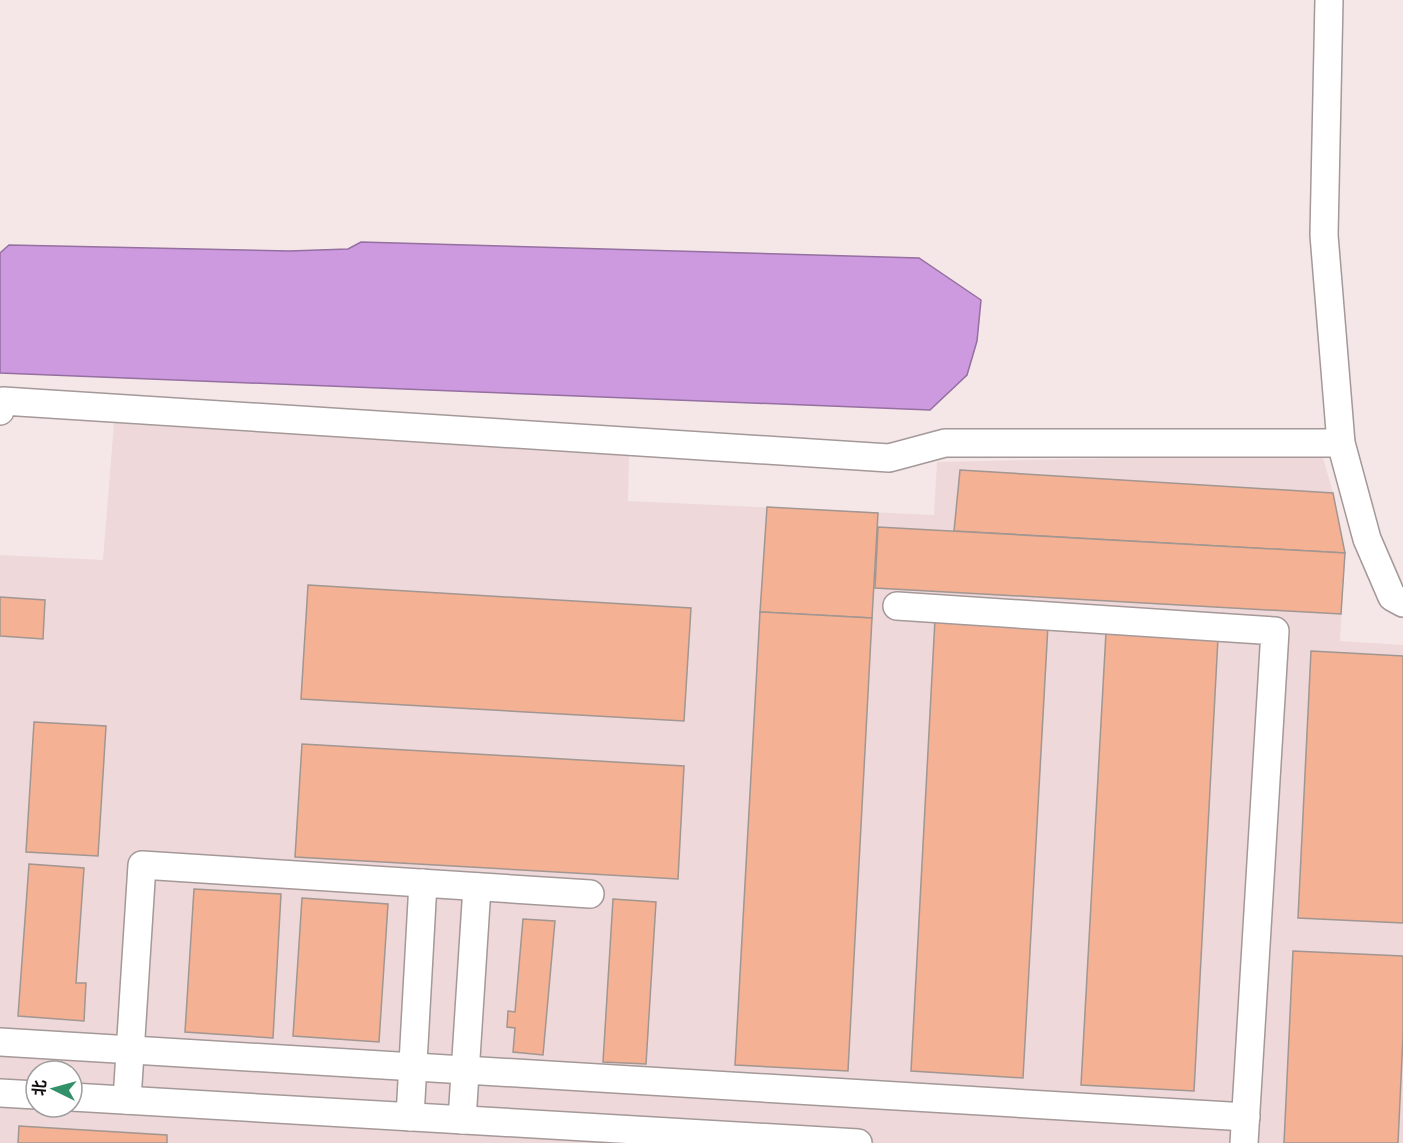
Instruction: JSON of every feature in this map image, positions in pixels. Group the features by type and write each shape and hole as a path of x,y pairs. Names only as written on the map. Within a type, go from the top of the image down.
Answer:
{"lane":[{"path":"1329,0 1324,236 1341,443 1367,539 1392,597 1403,603"},
{"path":"0,411 3,401 889,459 945,443 1341,443"},
{"path":"0,1042 465,1070 1245,1130 1275,631 897,606"},
{"path":"127,1100 142,865 590,894"},
{"path":"410,1116 423,883"},
{"path":"462,1120 477,887"},
{"path":"0,1093 24,1094"},
{"path":"84,1098 858,1143"}],"shaded area":[{"path":"361,242 919,258 981,300 977,341 967,375 930,410 0,373 0,253 9,245 289,251 348,249"},
{"path":"114,423 629,456 628,501 934,515 937,462 1322,454 1333,493 1345,553 1340,641 1403,645 1403,1143 0,1143 0,555 103,560"}],"building":[{"path":"960,470 1333,493 1345,553 954,531"},
{"path":"767,507 878,513 872,618 760,612"},
{"path":"878,527 1345,553 1341,614 875,588"},
{"path":"308,585 691,608 684,721 301,699"},
{"path":"0,597 45,600 43,639 0,636"},
{"path":"760,612 872,618 848,1071 735,1065"},
{"path":"935,619 1048,625 1023,1078 911,1071"},
{"path":"1106,632 1218,638 1194,1091 1081,1085"},
{"path":"1311,651 1403,656 1403,923 1298,918"},
{"path":"34,722 106,726 98,856 26,852"},
{"path":"302,744 684,766 678,879 295,857"},
{"path":"29,864 84,868 76,983 86,983 84,1021 18,1016"},
{"path":"194,889 281,894 273,1038 185,1032"},
{"path":"302,898 388,904 379,1042 293,1036"},
{"path":"613,899 656,902 646,1064 603,1062"},
{"path":"523,919 555,921 543,1055 513,1052 515,1028 507,1027 508,1011 515,1012"},
{"path":"1293,951 1403,956 1403,1036 1398,1143 1284,1143"},
{"path":"19,1126 167,1135 167,1143 18,1143"}]}
